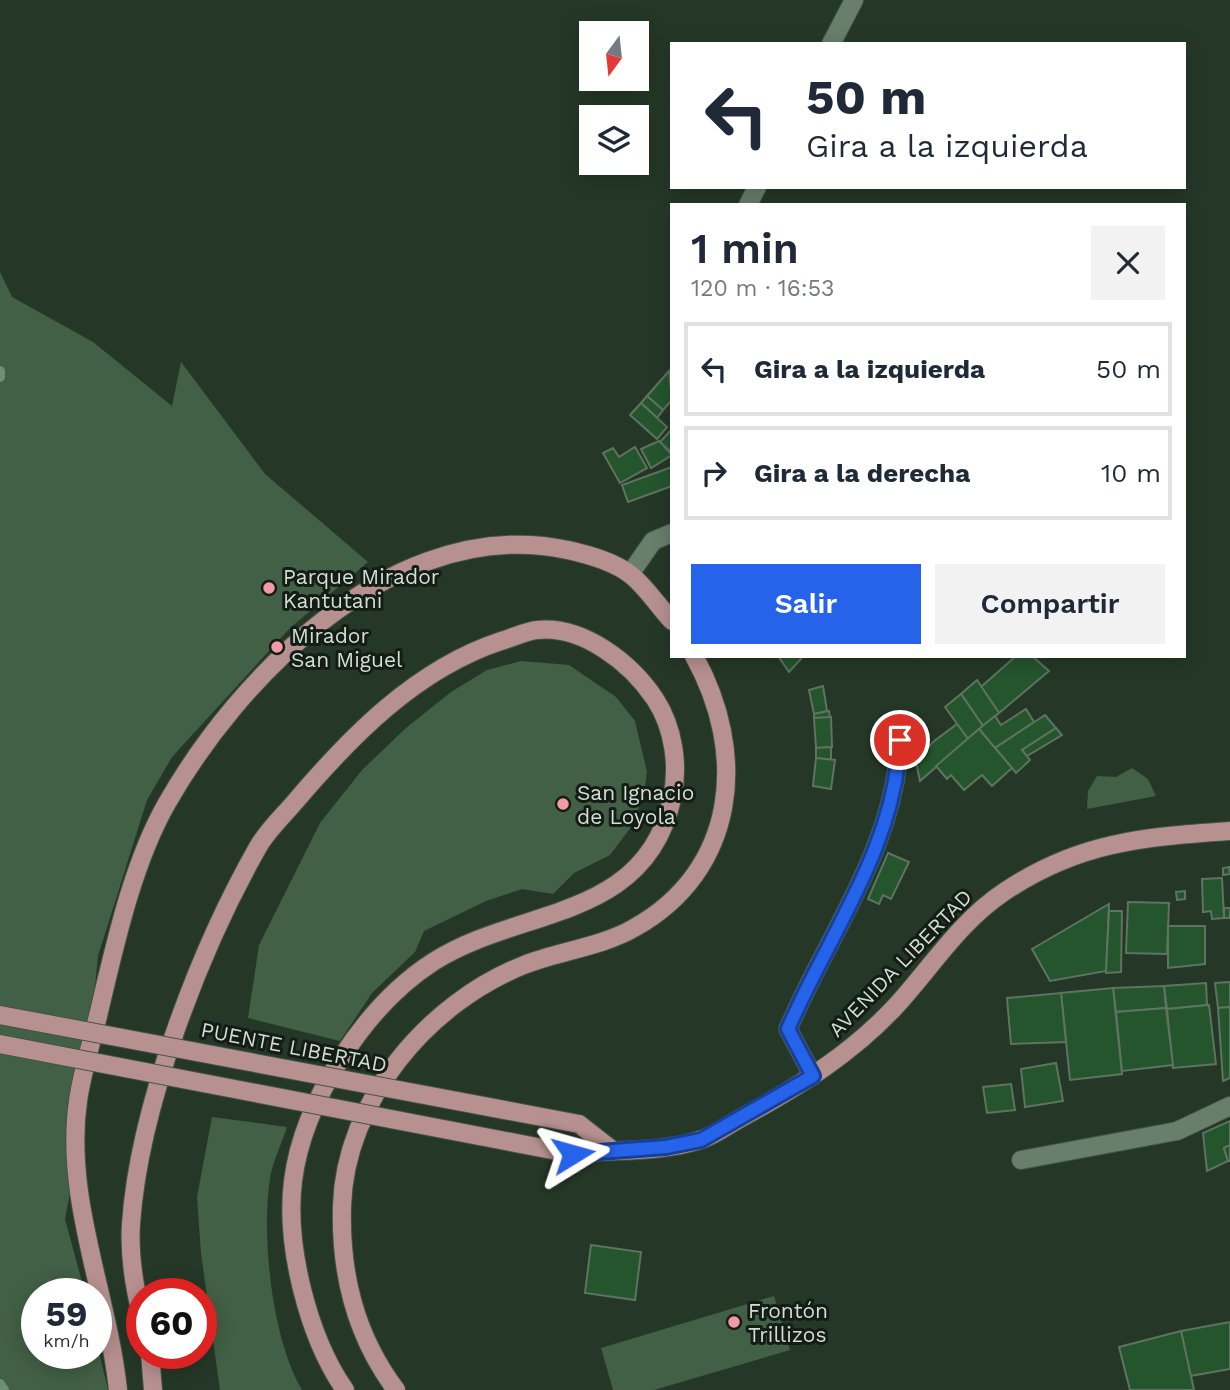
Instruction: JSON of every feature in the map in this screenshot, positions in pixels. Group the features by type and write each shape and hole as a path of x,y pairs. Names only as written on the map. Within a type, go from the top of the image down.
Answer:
{"main road":[{"path":"118,1390 114,1353 100,1299 78,1183 78,1103 111,961 133,886 165,806 205,744 263,674 322,623 392,576 447,552 517,544 573,550 630,574 670,619"},
{"path":"137,1278 130,1228 151,1111 190,992 260,842 335,754 414,684 482,648 538,629 586,638 628,665 657,701 672,737 675,783 667,819 652,852 627,876 592,899 487,937 436,960 382,1003 345,1053 309,1119 293,1182 294,1253 300,1278 310,1316 345,1390"},
{"path":"396,1390 360,1328 344,1277 343,1180 356,1129 402,1054 456,1003 489,982 524,965 634,928 677,897 704,865 723,818 729,780 723,730 704,674 695,658"},
{"name":"AVENIDA LIBERTAD","path":"0,1044 573,1154 611,1149 666,1147 701,1140 813,1076 871,1031 956,934 1004,892 1062,860 1100,846 1146,838 1230,831"},
{"name":"PUENTE LIBERTAD","path":"0,1015 579,1124 611,1149"},
{"path":"151,1369 153,1390"}],"street":[{"path":"832,42 854,0"},
{"path":"630,574 653,541 670,534"},
{"path":"813,1076 788,1029 856,896 877,846 896,784 900,740"},
{"path":"1021,1160 1177,1130 1230,1106"}],"green space":[{"path":"0,272 12,297 93,342 172,406 181,362 265,474 368,562 290,628 172,757 147,800 98,956 79,1146 65,1219 81,1278 21,1278 21,1369 103,1369 108,1390 0,1390"},
{"path":"521,661 569,665 616,697 635,721 647,772 643,798 629,830 610,855 574,873 553,894 522,889 486,901 424,931 415,952 372,993 340,1041 248,1018 259,945 320,823 362,770 406,728 451,692 487,670"},
{"path":"1132,768 1148,779 1156,796 1087,809 1088,791 1097,776 1116,777"},
{"path":"212,1117 287,1127 270,1178 268,1258 283,1344 302,1390 220,1390 217,1368 217,1278 204,1278 197,1197"},
{"name":"Frontón Trillizos","path":"774,1296 790,1350 654,1390 613,1390 601,1348"}],"building":[{"path":"669,371 670,402 663,410 647,396"},
{"path":"647,396 663,410 657,418 641,403"},
{"path":"641,403 667,427 657,439 630,415"},
{"path":"670,431 670,451 660,442"},
{"path":"659,441 670,456 651,468 641,449"},
{"path":"635,447 647,468 620,483 603,453 613,448 619,457"},
{"path":"670,468 670,487 628,502 622,485"},
{"path":"779,658 800,658 801,659 789,672"},
{"path":"1014,658 1034,658 1049,671 999,713 981,687"},
{"path":"977,680 999,713 983,726 961,694"},
{"path":"823,686 827,711 814,714 809,690"},
{"path":"961,694 983,726 968,739 945,707"},
{"path":"1026,709 1034,722 995,748 979,729 995,716 1001,725"},
{"path":"829,711 830,718 814,718 814,714"},
{"path":"1045,715 1056,728 1022,750 1030,760 1016,773 995,748"},
{"path":"831,717 832,747 816,748 814,718"},
{"path":"957,724 968,739 920,781 916,762 933,742"},
{"path":"1056,728 1062,735 1027,756 1022,750"},
{"path":"979,729 1012,768 992,786 982,775 964,790 951,775 947,779 936,766"},
{"path":"831,747 831,760 816,758 816,748"},
{"path":"816,758 835,760 831,789 813,786"},
{"path":"888,853 909,862 891,899 883,895 879,904 868,899"},
{"path":"1229,867 1230,874 1223,875 1223,868"},
{"path":"1222,878 1224,918 1212,919 1211,911 1203,912 1202,879"},
{"path":"1185,891 1185,899 1177,900 1176,892"},
{"path":"1128,902 1169,903 1167,954 1126,953"},
{"path":"1109,904 1106,971 1050,981 1032,949"},
{"path":"1224,908 1230,908 1230,918 1224,918"},
{"path":"1109,911 1122,911 1121,972 1106,973"},
{"path":"1168,926 1205,926 1205,964 1168,968"},
{"path":"1230,982 1230,1007 1218,1008 1215,983"},
{"path":"1206,983 1207,1005 1167,1009 1164,986"},
{"path":"1164,986 1166,1008 1116,1012 1113,988"},
{"path":"1113,988 1122,1074 1070,1080 1061,993"},
{"path":"1061,993 1066,1042 1011,1044 1007,998"},
{"path":"1209,1005 1216,1064 1173,1068 1167,1009"},
{"path":"1230,1007 1230,1078 1223,1081 1218,1008"},
{"path":"1166,1008 1173,1065 1122,1071 1116,1012"},
{"path":"1056,1063 1063,1101 1025,1107 1021,1069"},
{"path":"1011,1084 1015,1110 987,1113 983,1087"},
{"path":"1230,1121 1230,1145 1224,1148 1228,1161 1207,1171 1203,1133"},
{"path":"1230,1145 1230,1161 1228,1161 1224,1148"},
{"path":"591,1245 641,1252 635,1300 585,1293"},
{"path":"1230,1322 1230,1369 1190,1376 1181,1331"},
{"path":"1181,1331 1194,1390 1130,1390 1119,1347"}],"waterway":[{"path":"0,371 0,377"},
{"path":"0,1384 4,1390"}],"place":[{"name":"Parque Mirador Kantutani","path":"269,588"},
{"name":"Mirador San Miguel","path":"277,647"},
{"name":"San Ignacio de Loyola","path":"563,804"},
{"name":"Frontón Trillizos","path":"734,1322"}],"route":[{"path":"573,1154 611,1149 666,1147 701,1140 813,1076 788,1029 801,998 825,959 856,896 877,846 896,784 900,740"}]}
